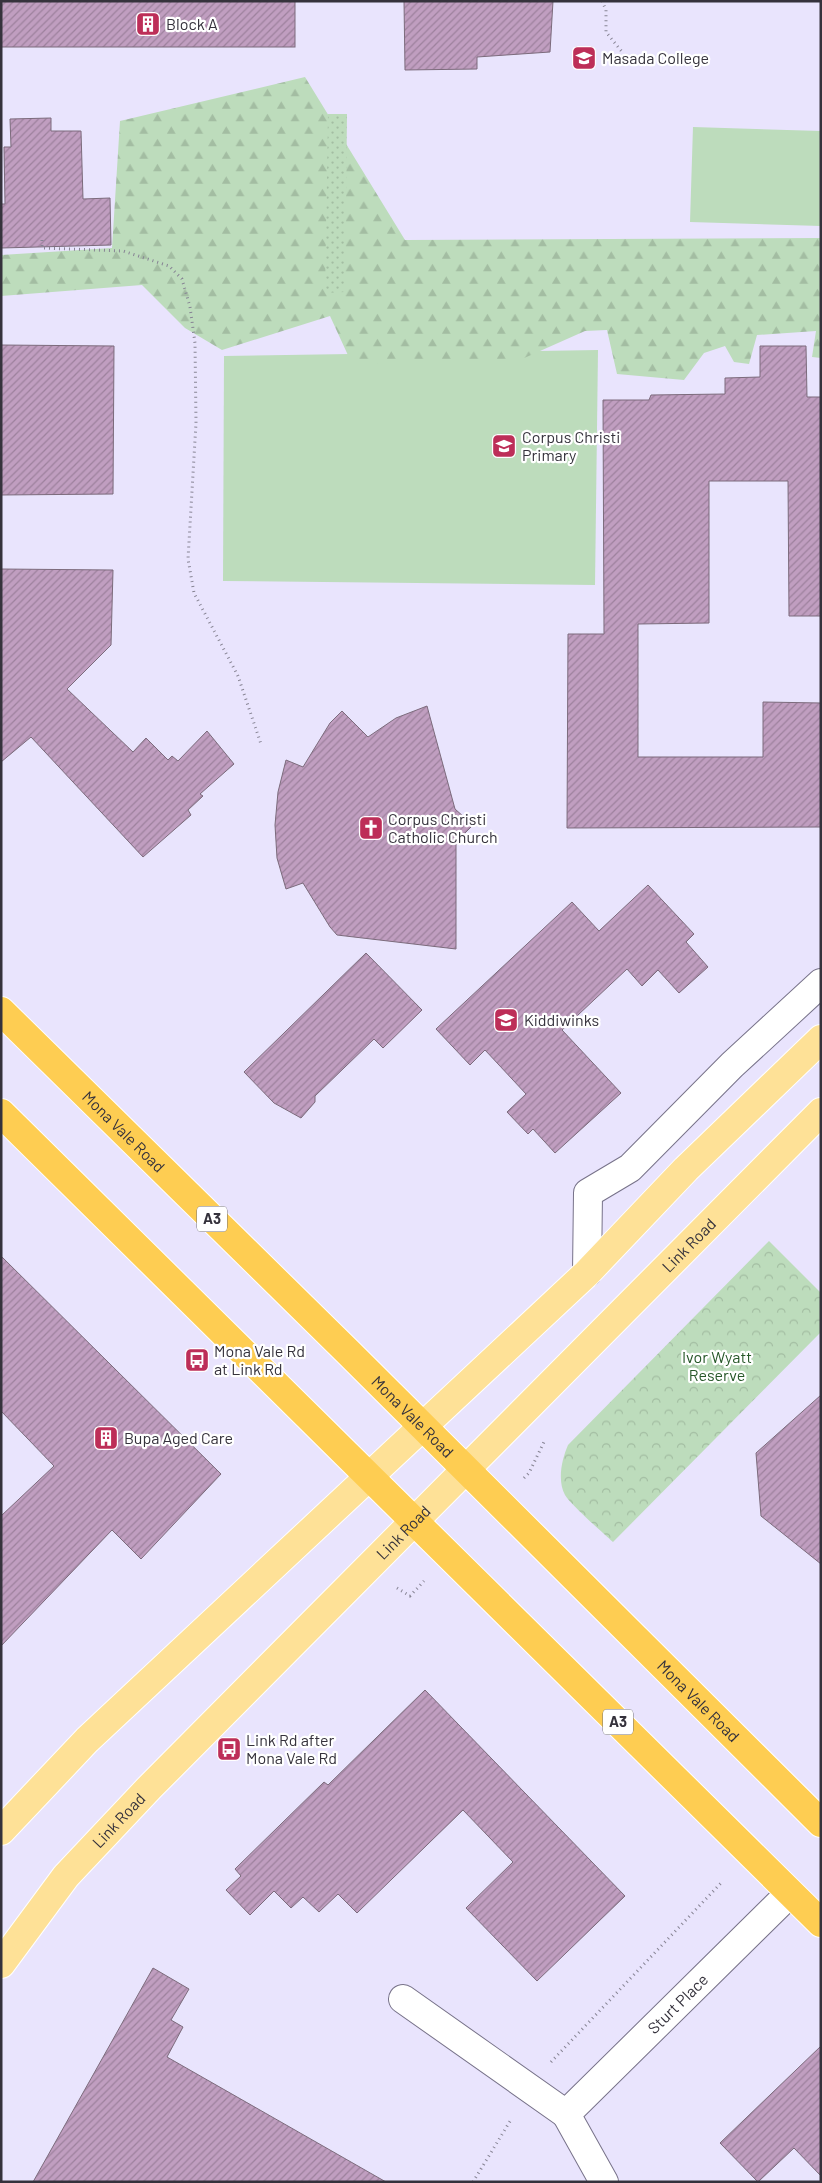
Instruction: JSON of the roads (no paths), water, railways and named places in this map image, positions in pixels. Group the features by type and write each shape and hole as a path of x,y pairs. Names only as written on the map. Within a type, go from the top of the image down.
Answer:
{"highway":[{"name":"Mona Vale Road","path":"1,1011 350,1353 422,1427 821,1823"},
{"name":"A3","path":"1,1114 243,1356 369,1476 821,1923"}],"main road":[{"path":"1,1831 87,1740 587,1273 686,1169 821,1039"},
{"name":"Link Road","path":"1,1964 73,1870 150,1787 821,1112"}],"street":[{"path":"587,1273 588,1193 630,1168 732,1065 821,983"},
{"name":"Sturt Place","path":"566,2114 790,1893"},
{"path":"403,1999 566,2114 604,2182"}],"place":[{"name":"Block A","path":"148,24"},
{"name":"Masada College","path":"584,58"},
{"name":"Corpus Christi Primary","path":"504,446"},
{"name":"Corpus Christi Catholic Church","path":"371,828"},
{"name":"Kiddiwinks","path":"506,1020"},
{"name":"Mona Vale Rd at Link Rd","path":"197,1360"},
{"name":"Bupa Aged Care","path":"106,1438"},
{"name":"Link Rd after Mona Vale Rd","path":"229,1749"}],"park label":[{"name":"Ivor Wyatt Reserve","path":"717,1366"}]}
